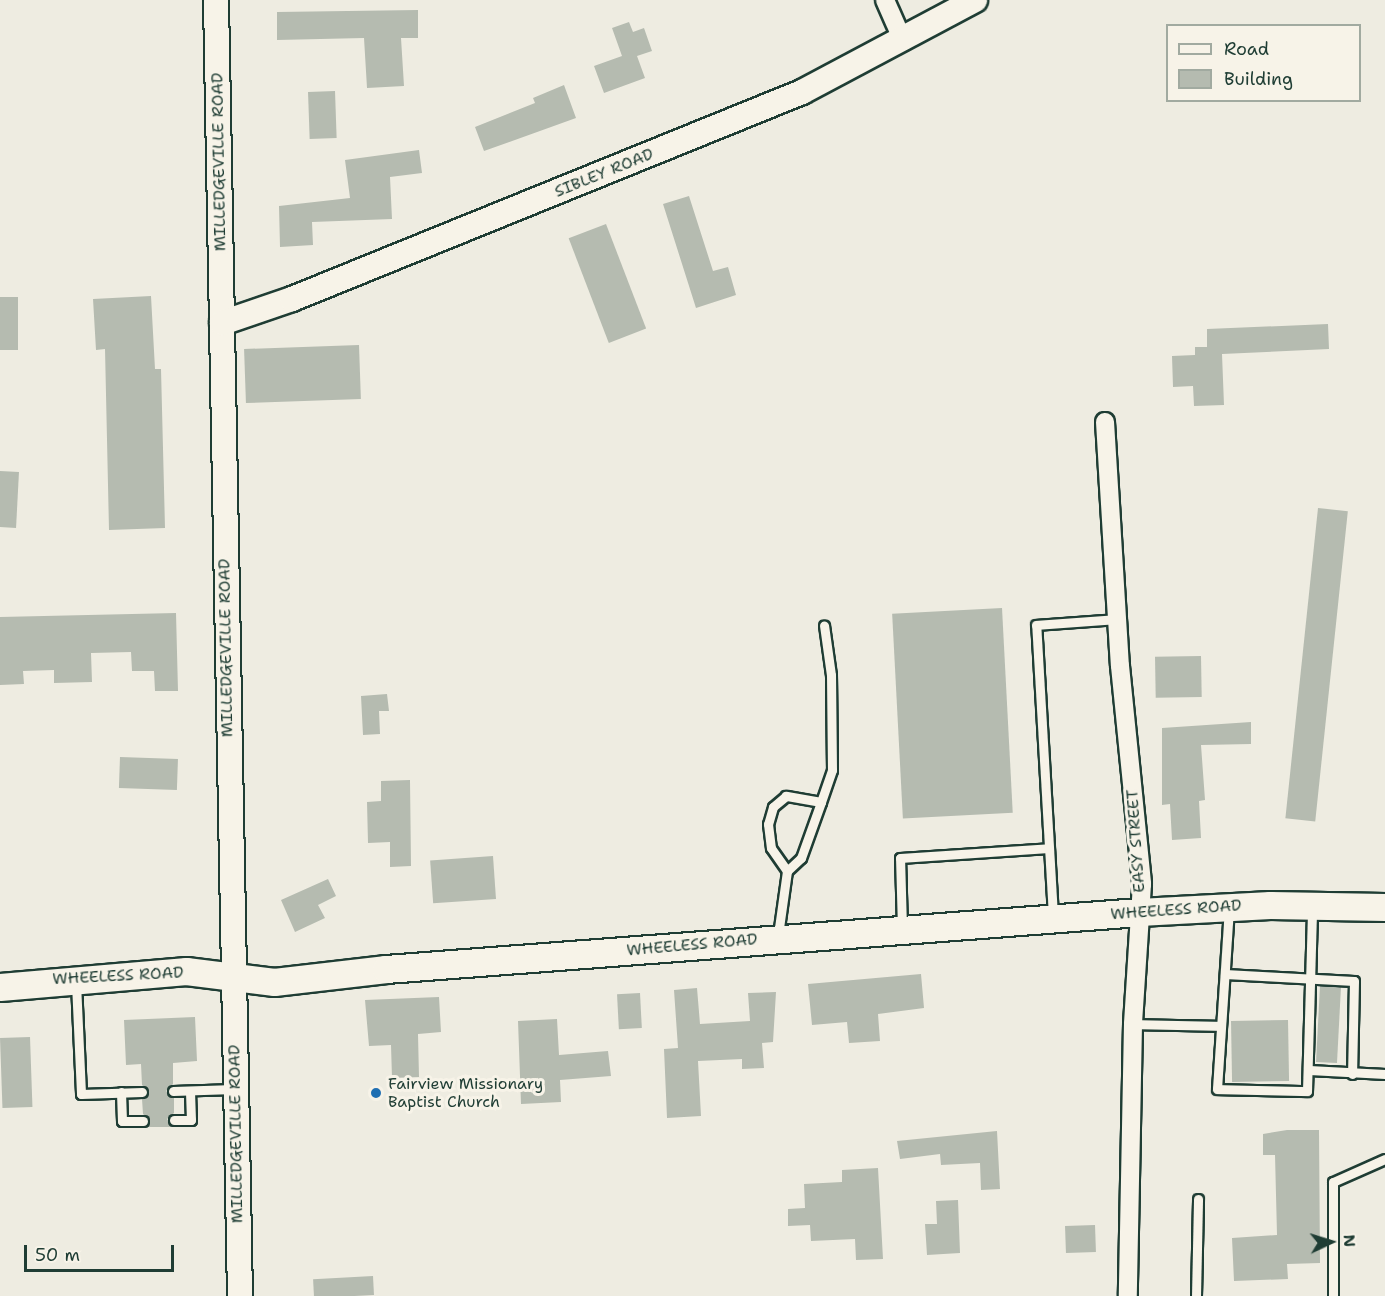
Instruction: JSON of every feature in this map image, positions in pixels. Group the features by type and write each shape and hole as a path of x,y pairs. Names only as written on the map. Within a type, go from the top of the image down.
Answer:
{"main road":[{"name":"WHEELESS ROAD","path":"7,985 75,977 186,971 274,982 336,978 386,969 1139,912 1229,906 1312,904 1385,906"}],"street":[{"name":"MILLEDGEVILLE ROAD","path":"216,0 232,977 240,1296"},
{"path":"885,0 903,41"},
{"name":"SIBLEY ROAD","path":"222,322 292,299 760,109 903,41 975,0"},
{"name":"EASY STREET","path":"1106,422 1117,620 1142,884 1133,1024 1128,1296"}],"lane":[{"path":"1053,918 1036,625 1117,620"},
{"path":"778,938 787,871 801,858 832,770 831,675 824,625"},
{"path":"787,871 771,848 768,824 773,807 786,796 820,802"},
{"path":"902,929 900,858 1049,848"},
{"path":"1229,906 1217,1089 1307,1091 1312,904"},
{"path":"1225,974 1310,976 1354,981 1352,1074"},
{"path":"75,977 81,1094 142,1092"},
{"path":"1310,1009 1320,1010"},
{"path":"1342,1011 1353,1012"},
{"path":"1133,1024 1221,1026"},
{"path":"1309,1035 1321,1036"},
{"path":"1342,1037 1353,1037"},
{"path":"1309,1070 1385,1074"},
{"path":"173,1091 235,1089"},
{"path":"174,1120 191,1120 190,1091"},
{"path":"121,1092 122,1121 143,1121"},
{"path":"1333,1296 1333,1182 1385,1158"},
{"path":"1196,1296 1198,1199"}],"building":[{"path":"418,10 418,38 401,38 404,86 367,88 364,38 277,40 277,12"},
{"path":"629,22 633,32 644,28 652,51 637,56 645,78 604,93 594,66 622,56 612,28"},
{"path":"564,85 576,118 484,151 475,127 535,103 533,98"},
{"path":"335,91 337,138 310,139 308,92"},
{"path":"419,150 422,173 390,177 392,219 312,222 313,245 280,247 279,206 350,198 345,160"},
{"path":"689,196 713,271 728,267 736,295 696,308 663,204"},
{"path":"606,224 646,329 609,343 569,238"},
{"path":"151,296 155,369 161,369 165,528 109,530 105,349 96,350 93,299"},
{"path":"0,297 18,297 18,350 0,350"},
{"path":"1328,324 1329,349 1222,354 1224,405 1194,406 1193,386 1173,387 1172,356 1195,355 1195,347 1207,347 1207,329"},
{"path":"359,345 361,399 246,403 244,349"},
{"path":"0,471 19,472 16,528 0,527"},
{"path":"1318,508 1348,511 1315,821 1285,818"},
{"path":"1002,608 1013,813 903,818 892,614"},
{"path":"176,613 178,691 155,691 154,671 132,671 131,652 91,653 92,682 54,683 54,670 23,671 24,684 0,685 0,617"},
{"path":"1201,656 1202,697 1156,698 1155,657"},
{"path":"387,694 389,711 379,711 380,734 363,735 361,696"},
{"path":"1251,722 1251,744 1201,745 1205,800 1199,801 1201,838 1172,840 1170,804 1162,805 1162,728"},
{"path":"120,757 178,759 177,790 119,788"},
{"path":"410,780 411,866 390,867 390,842 368,843 367,802 381,801 381,781"},
{"path":"493,856 496,899 433,903 430,860"},
{"path":"328,879 336,896 318,905 325,918 295,932 281,900"},
{"path":"921,974 924,1008 878,1014 880,1041 849,1043 847,1022 812,1025 808,984"},
{"path":"1320,986 1341,987 1337,1063 1316,1062"},
{"path":"697,988 700,1024 750,1021 748,993 776,992 773,1042 762,1043 764,1068 742,1069 742,1059 698,1061 701,1116 667,1118 664,1049 678,1048 674,990"},
{"path":"640,993 642,1028 619,1029 617,994"},
{"path":"439,997 441,1032 418,1034 419,1077 392,1078 391,1045 369,1046 365,1000"},
{"path":"195,1017 197,1061 173,1063 173,1084 166,1091 174,1098 174,1113 167,1119 173,1127 146,1127 150,1120 143,1114 142,1099 149,1091 142,1085 141,1064 126,1065 124,1020"},
{"path":"557,1019 559,1055 608,1051 611,1076 560,1080 561,1102 521,1104 518,1021"},
{"path":"1288,1020 1289,1081 1232,1082 1231,1021"},
{"path":"30,1037 32,1107 2,1108 0,1038"},
{"path":"1287,1130 1319,1130 1320,1263 1287,1264 1288,1279 1234,1281 1232,1238 1277,1235 1275,1155 1263,1155 1263,1134"},
{"path":"997,1131 1000,1189 981,1190 980,1163 941,1165 940,1154 900,1159 897,1141"},
{"path":"878,1168 883,1259 856,1260 855,1239 811,1241 810,1225 788,1226 788,1209 805,1208 804,1184 842,1182 842,1170"},
{"path":"958,1200 960,1253 927,1255 925,1224 937,1224 936,1201"},
{"path":"1095,1225 1096,1252 1066,1253 1065,1226"},
{"path":"373,1276 374,1295 314,1296 313,1279"}],"place":[{"name":"Fairview Missionary Baptist Church","path":"376,1093"}]}
